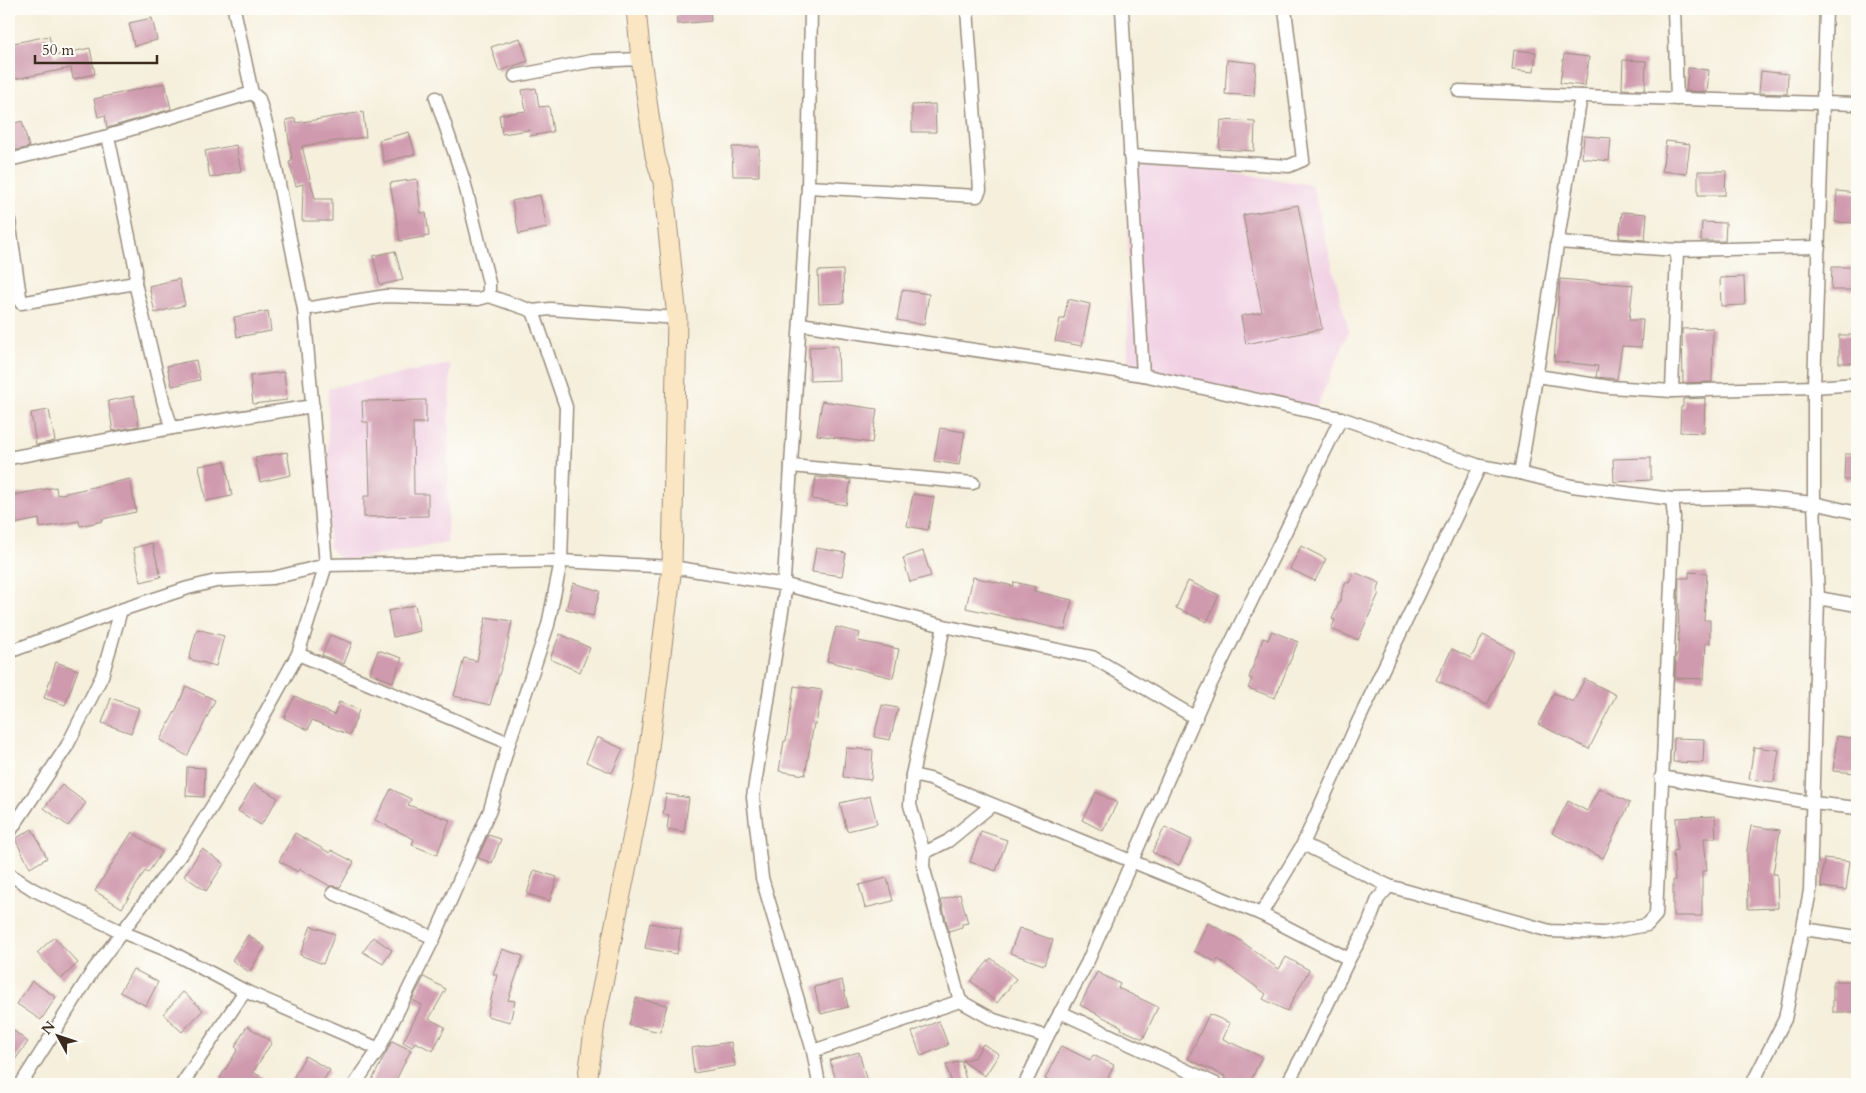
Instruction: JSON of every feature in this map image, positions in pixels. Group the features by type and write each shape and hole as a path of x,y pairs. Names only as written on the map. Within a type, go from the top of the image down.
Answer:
{"street":[{"path":"21,1084 94,969 188,845 223,789 298,654 326,565 304,310 270,134 259,99 252,93 234,9"},
{"path":"586,1084 595,1023 646,770 672,567 677,318 663,182 655,156 636,9"},
{"path":"811,9 808,187 784,580 786,585 753,797 762,878 813,1051 819,1084"},
{"path":"808,187 976,196 980,190 967,9"},
{"path":"1122,9 1143,375"},
{"path":"1130,156 1289,166 1302,160 1285,9"},
{"path":"1674,9 1676,99"},
{"path":"1752,1084 1786,1019 1810,891 1818,598 1814,503 1814,387 1820,247 1826,9"},
{"path":"515,76 592,62 641,59"},
{"path":"1459,91 1857,104"},
{"path":"9,160 108,136 252,93"},
{"path":"1520,473 1581,96"},
{"path":"436,98 464,181 489,283 489,296"},
{"path":"108,136 136,270 135,283 164,404 172,428"},
{"path":"9,220 15,304 135,283"},
{"path":"1557,242 1677,250 1820,247"},
{"path":"1672,391 1677,250"},
{"path":"304,310 386,296 478,299 489,296 533,311 550,309 677,318"},
{"path":"355,1084 379,1049 434,938 490,810 509,743 548,625 561,561 566,407 533,311"},
{"path":"800,324 1143,375 1341,418 1480,466 1520,473 1572,486 1672,499 1753,497 1814,503 1857,513"},
{"path":"1537,376 1610,387 1672,391 1857,384"},
{"path":"9,458 172,428 313,406"},
{"path":"1025,1084 1047,1036 1087,963 1196,718 1341,418"},
{"path":"791,466 973,483"},
{"path":"1261,914 1303,844 1356,726 1480,466"},
{"path":"1303,844 1389,886 1550,931 1604,933 1647,925 1656,915 1674,517 1672,499"},
{"path":"9,652 121,610 188,588 216,581 272,578 326,565 561,561 672,567 786,585 944,626 1092,657 1196,718"},
{"path":"1818,598 1857,605"},
{"path":"9,833 71,737 102,676 121,610"},
{"path":"944,626 912,775 910,805 924,853 923,866 960,1001 994,1020 1047,1036"},
{"path":"298,654 509,743"},
{"path":"912,775 930,779 1261,914 1349,959"},
{"path":"1661,778 1813,803 1857,808"},
{"path":"924,853 948,841 992,804"},
{"path":"9,874 34,890 122,932 169,951 245,991 379,1049"},
{"path":"1287,1084 1368,925 1378,899 1389,886"},
{"path":"333,893 434,938"},
{"path":"1804,929 1857,937"},
{"path":"182,1084 245,991"},
{"path":"813,1051 960,1001"},
{"path":"1060,1012 1216,1084"}],"shaded area":[{"path":"1161,161 1312,185 1349,332 1317,406 1128,372 1128,164"},
{"path":"450,364 447,543 342,561 329,547 328,388"}],"building":[{"path":"676,9 710,9 711,21 677,24"},
{"path":"152,18 157,40 134,46 129,23"},
{"path":"49,36 54,56 90,48 95,74 73,79 71,68 9,80 9,44"},
{"path":"520,38 528,61 499,71 491,47"},
{"path":"1514,50 1536,52 1534,72 1512,70"},
{"path":"1564,54 1589,57 1585,86 1560,83"},
{"path":"1227,60 1256,63 1254,96 1225,94"},
{"path":"1623,60 1646,61 1645,90 1622,89"},
{"path":"1688,68 1709,70 1707,92 1686,91"},
{"path":"1761,71 1788,74 1787,94 1759,93"},
{"path":"165,83 171,109 107,128 105,115 98,117 94,99"},
{"path":"536,88 539,107 549,106 553,132 530,136 529,130 502,134 499,115 526,111 522,90"},
{"path":"935,104 936,132 912,132 912,105"},
{"path":"363,112 366,137 302,146 315,199 332,199 332,221 302,221 303,184 296,186 289,162 292,161 286,120 295,118 296,123"},
{"path":"1221,120 1255,122 1254,151 1219,149"},
{"path":"22,121 29,147 9,152 9,125"},
{"path":"409,132 415,154 384,162 379,140"},
{"path":"1584,136 1611,138 1609,161 1582,158"},
{"path":"1666,141 1690,144 1686,174 1662,171"},
{"path":"236,145 241,171 210,178 205,151"},
{"path":"732,147 759,147 759,176 733,176"},
{"path":"1698,171 1726,171 1725,195 1698,195"},
{"path":"417,179 421,213 426,213 429,236 400,241 390,183"},
{"path":"1837,191 1857,193 1857,223 1835,222"},
{"path":"540,195 547,228 519,234 512,201"},
{"path":"1298,205 1322,329 1246,344 1241,316 1262,312 1243,215"},
{"path":"1622,212 1647,214 1645,240 1619,238"},
{"path":"1702,222 1726,223 1725,241 1701,241"},
{"path":"395,251 403,280 380,285 373,256"},
{"path":"1832,267 1857,267 1857,290 1831,290"},
{"path":"843,270 844,303 819,304 818,271"},
{"path":"1744,277 1745,305 1721,306 1720,278"},
{"path":"179,279 185,305 155,313 149,286"},
{"path":"1560,279 1633,285 1629,320 1643,320 1641,347 1622,346 1617,379 1596,377 1598,366 1554,361"},
{"path":"902,290 929,294 924,325 897,320"},
{"path":"1068,299 1090,304 1082,346 1055,341 1060,319 1064,319"},
{"path":"268,311 271,331 237,337 234,317"},
{"path":"1713,328 1712,382 1683,383 1682,329"},
{"path":"1839,335 1857,335 1857,363 1839,363"},
{"path":"838,346 839,380 810,381 809,347"},
{"path":"196,360 200,380 172,386 167,366"},
{"path":"284,372 287,400 253,404 250,376"},
{"path":"134,396 139,426 113,431 108,401"},
{"path":"1705,398 1704,433 1680,432 1683,399"},
{"path":"426,400 426,423 413,423 414,494 428,494 428,516 364,517 364,496 370,496 368,422 363,422 362,401"},
{"path":"822,401 877,409 872,443 817,435"},
{"path":"49,410 55,441 36,445 31,413"},
{"path":"940,428 965,432 959,465 934,461"},
{"path":"287,452 291,475 260,482 255,458"},
{"path":"1845,454 1857,454 1857,480 1844,480"},
{"path":"1651,458 1651,480 1614,482 1613,459"},
{"path":"225,461 232,496 206,501 199,466"},
{"path":"816,477 851,480 846,505 812,499"},
{"path":"130,479 136,512 80,526 79,521 40,528 39,519 9,525 9,496 56,487 57,495"},
{"path":"913,494 934,497 928,530 907,526"},
{"path":"152,543 161,577 141,582 133,548"},
{"path":"1301,546 1326,559 1315,581 1290,569"},
{"path":"816,548 846,553 842,576 812,572"},
{"path":"923,551 931,576 910,582 903,558"},
{"path":"1354,572 1380,583 1377,592 1379,593 1358,640 1331,629 1335,620 1332,619 1346,582 1349,583"},
{"path":"1689,572 1707,573 1704,620 1710,620 1710,643 1706,643 1704,679 1675,678 1676,654 1678,654 1679,578 1689,578"},
{"path":"973,577 1013,586 1014,582 1035,587 1034,591 1072,600 1065,630 966,608"},
{"path":"1188,581 1219,595 1207,622 1176,608"},
{"path":"573,583 600,591 593,616 566,609"},
{"path":"415,605 420,631 393,637 388,611"},
{"path":"486,617 512,621 507,648 490,705 454,696 464,658 477,661"},
{"path":"836,627 860,633 858,641 899,649 893,678 827,661"},
{"path":"197,629 224,636 216,666 189,659"},
{"path":"1272,631 1298,642 1275,698 1248,688 1252,679 1249,678 1263,638 1268,640"},
{"path":"560,634 590,648 580,672 550,659"},
{"path":"330,635 352,643 344,664 322,655"},
{"path":"1483,635 1514,651 1487,705 1436,680 1452,649 1471,658"},
{"path":"378,650 402,658 393,682 370,673"},
{"path":"56,662 78,670 65,705 44,698"},
{"path":"1585,679 1616,695 1589,749 1538,724 1554,693 1573,702"},
{"path":"186,686 215,700 187,756 160,740"},
{"path":"794,686 822,690 805,775 779,771 784,741 786,741"},
{"path":"295,696 334,715 339,702 359,710 350,735 312,720 308,730 284,718"},
{"path":"111,698 139,708 131,733 102,723"},
{"path":"882,705 898,708 890,740 874,737"},
{"path":"1837,736 1857,739 1856,773 1833,771"},
{"path":"597,737 623,749 612,773 586,762"},
{"path":"1674,738 1704,739 1703,763 1673,762"},
{"path":"1754,747 1779,750 1774,782 1749,779"},
{"path":"846,748 873,750 871,780 843,777"},
{"path":"187,767 205,768 204,797 186,796"},
{"path":"254,784 278,798 261,825 238,811"},
{"path":"62,785 86,803 68,826 44,808"},
{"path":"1599,788 1630,803 1603,858 1552,833 1568,801 1587,811"},
{"path":"391,789 411,799 408,805 450,820 437,855 412,845 414,839 375,820"},
{"path":"1096,792 1117,803 1103,831 1082,820"},
{"path":"666,794 689,798 684,832 667,829 669,815 663,814"},
{"path":"870,796 877,824 847,831 840,803"},
{"path":"1715,816 1716,838 1704,838 1707,871 1702,871 1702,916 1673,916 1673,880 1675,880 1673,851 1677,850 1676,818"},
{"path":"1751,826 1780,830 1773,874 1777,874 1778,908 1748,909 1747,850"},
{"path":"1165,827 1192,840 1179,865 1152,852"},
{"path":"32,829 47,858 30,868 15,839"},
{"path":"981,831 1007,840 996,871 970,862"},
{"path":"132,832 162,852 148,873 145,871 122,908 95,891"},
{"path":"295,833 330,853 331,850 354,862 340,887 330,886 300,869 298,872 279,861"},
{"path":"488,835 501,839 492,863 478,858"},
{"path":"202,849 224,864 206,891 184,876"},
{"path":"1824,858 1850,861 1846,890 1821,887"},
{"path":"534,870 557,877 550,901 527,894"},
{"path":"887,878 893,901 865,908 859,885"},
{"path":"960,894 968,923 949,931 941,900"},
{"path":"650,923 681,929 677,954 645,948"},
{"path":"1208,923 1237,938 1279,969 1286,957 1309,970 1287,1011 1263,999 1266,994 1218,959 1216,962 1194,951"},
{"path":"311,926 335,934 323,964 300,955"},
{"path":"1019,928 1053,940 1044,965 1010,953"},
{"path":"248,935 265,947 249,972 232,960"},
{"path":"54,937 78,963 61,979 37,953"},
{"path":"373,937 392,950 383,964 363,952"},
{"path":"502,949 523,956 508,1000 515,1001 510,1022 487,1016 497,975 493,974"},
{"path":"991,958 1016,979 997,1003 971,981"},
{"path":"133,969 158,982 146,1006 120,992"},
{"path":"1097,972 1120,984 1118,988 1158,1007 1143,1039 1121,1029 1122,1027 1080,1005"},
{"path":"424,977 446,989 429,1019 445,1027 433,1051 415,1042 412,1047 403,1042 422,1005 412,1000"},
{"path":"842,980 848,1007 821,1014 814,987"},
{"path":"32,981 56,997 41,1020 17,1004"},
{"path":"1833,981 1857,981 1857,1012 1833,1012"},
{"path":"183,992 203,1010 182,1032 163,1014"},
{"path":"636,998 667,1005 660,1032 629,1025"},
{"path":"1209,1014 1230,1023 1223,1039 1262,1057 1249,1084 1238,1084 1188,1059"},
{"path":"939,1021 948,1045 921,1056 912,1032"},
{"path":"247,1026 272,1042 253,1072 273,1084 230,1084 220,1078 238,1049 235,1047"},
{"path":"9,1027 28,1042 9,1068"},
{"path":"392,1041 411,1050 394,1084 370,1084"},
{"path":"731,1042 735,1066 694,1073 691,1048"},
{"path":"983,1044 999,1054 985,1076 962,1061 975,1057"},
{"path":"1061,1046 1090,1060 1093,1055 1114,1065 1105,1084 1056,1084 1045,1079"},
{"path":"859,1052 867,1082 861,1084 837,1084 830,1060"},
{"path":"305,1056 330,1070 321,1084 290,1084"},
{"path":"961,1061 967,1084 952,1084 946,1065"}]}
